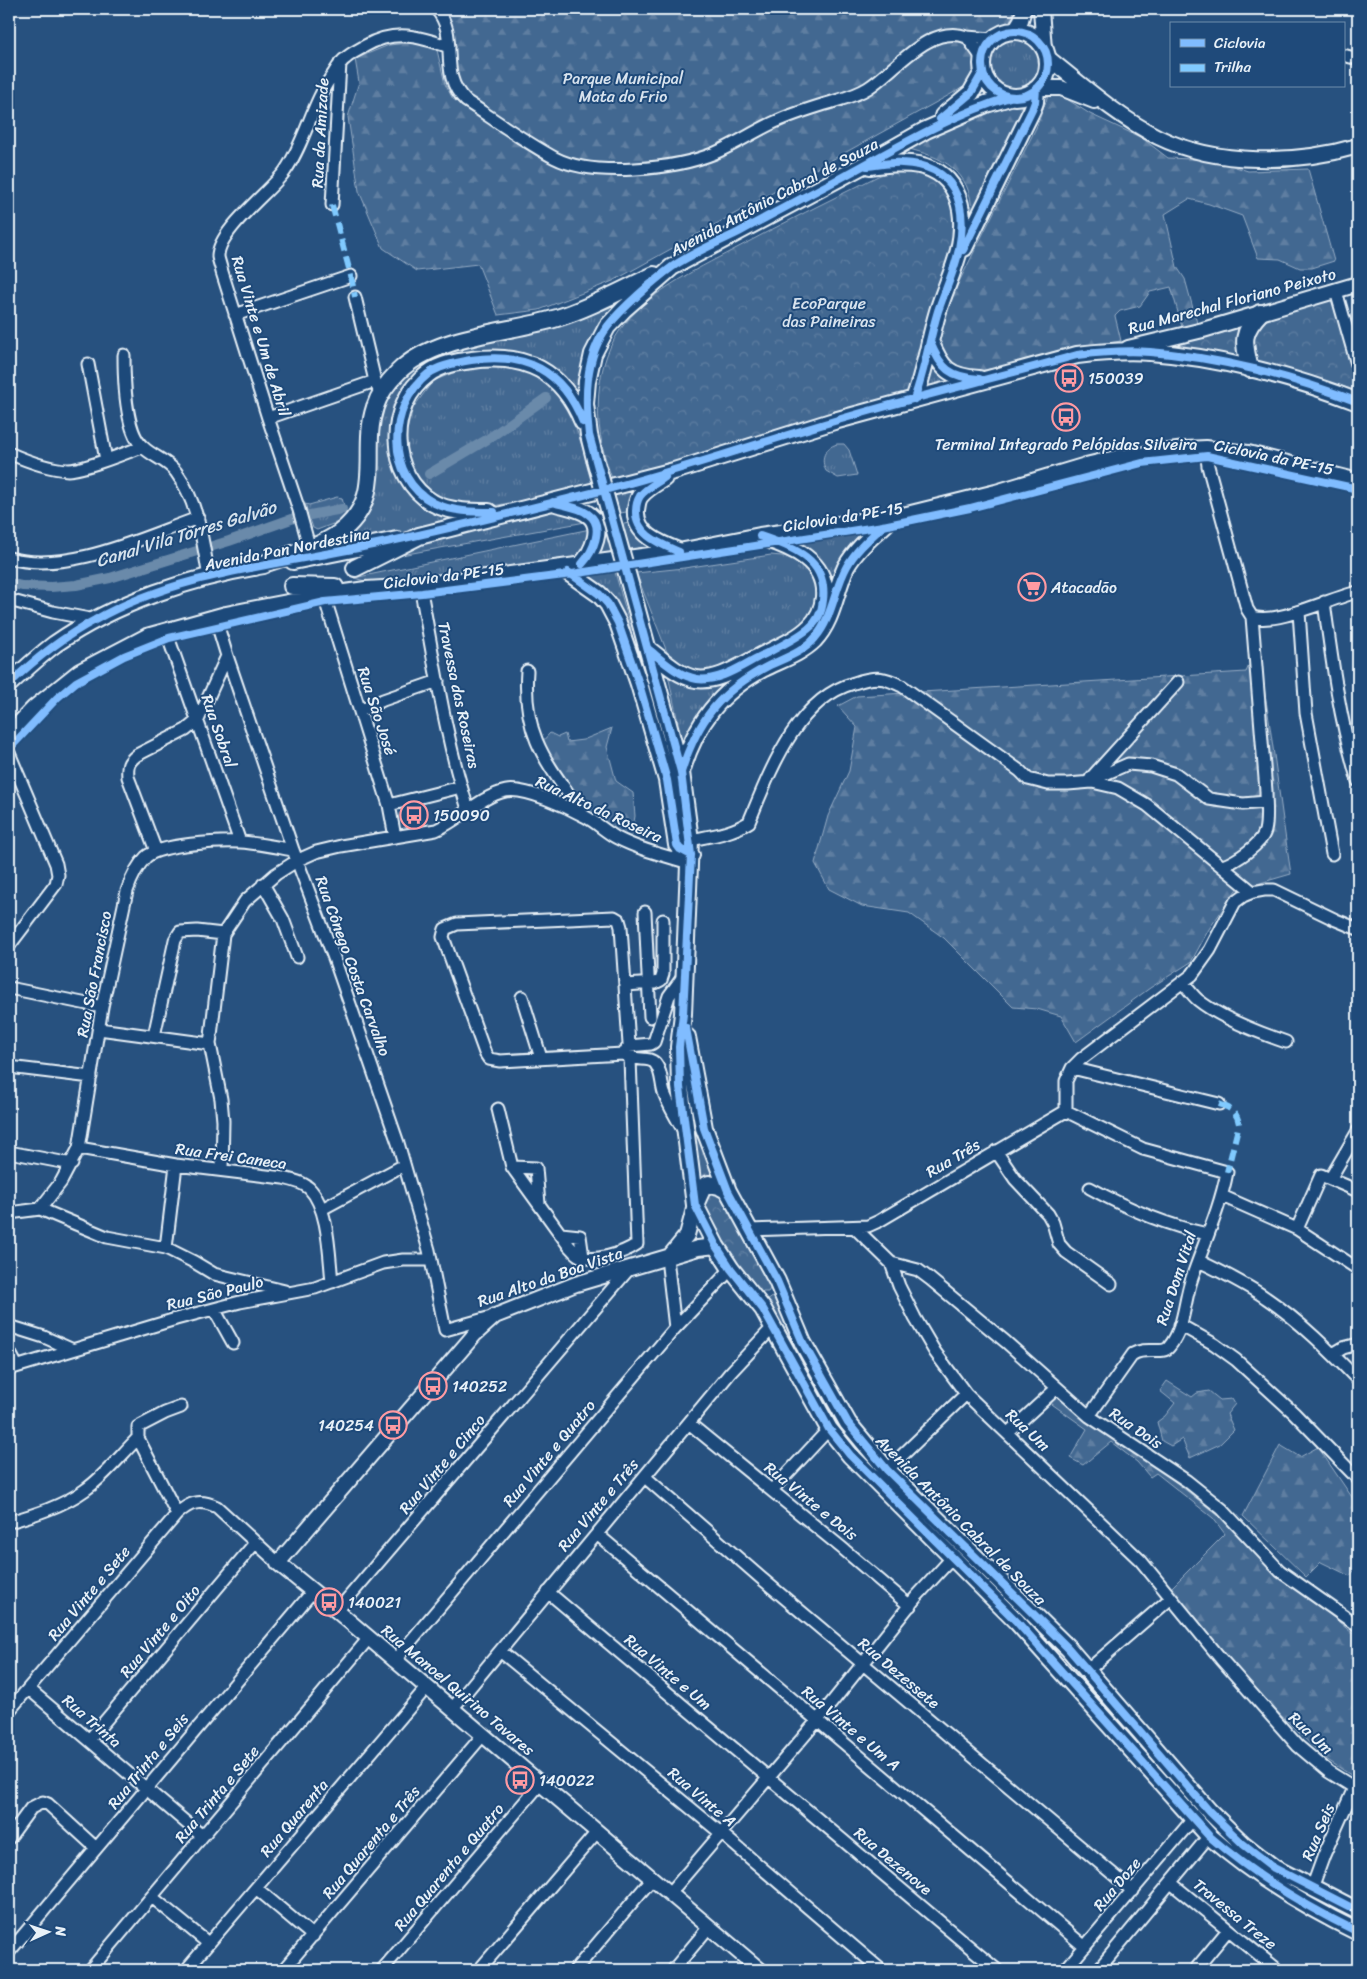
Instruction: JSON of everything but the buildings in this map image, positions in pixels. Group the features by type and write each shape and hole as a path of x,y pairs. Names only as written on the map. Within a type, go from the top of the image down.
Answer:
{"highway":[{"path":"1015,30 1026,32 1035,37 1046,53 1048,70 1044,80 1037,89 1024,96 1010,97 999,93 991,86 983,65 985,50 992,39 1005,32 1015,30"},
{"name":"Avenida Antônio Cabral de Souza","path":"926,130 971,93 983,65"},
{"path":"950,277 1036,102 1037,89"},
{"name":"Avenida Antônio Cabral de Souza","path":"1010,97 986,104 926,130 672,267 612,321 593,354 587,381 585,404 589,435 681,772 690,853 683,1014 679,1047 680,1087 694,1205 716,1246 731,1269 752,1294 773,1327 829,1429 850,1455 1017,1622 1209,1836 1232,1856 1278,1889 1358,1932"},
{"path":"862,166 901,163 920,165 937,172 948,182 960,200 963,222 959,251 930,342 923,375 914,399"},
{"path":"310,553 339,533 358,513 369,485 372,420 378,387 428,351 562,316 672,267"},
{"path":"1250,369 1245,343 1246,333 1249,325 1260,313"},
{"path":"930,342 937,358 951,373 965,378 987,380"},
{"path":"355,568 419,536 674,471 834,421 1077,355 1115,351 1150,352 1181,356 1250,369 1317,386 1358,402"},
{"path":"509,512 463,511 434,503 420,493 407,478 396,443 397,429 405,404 414,389 428,374 442,366 493,358 511,359 537,367 550,375 567,390 577,407 589,435"},
{"path":"9,736 35,708 80,672 126,646 166,631 216,618 324,596 366,590 420,586 679,552 760,536 894,517 987,496 1086,466 1116,459 1206,449 1248,454 1358,482"},
{"path":"674,471 640,497 637,502 636,515 640,528 649,537 679,552"},
{"path":"553,502 588,514 595,523 595,538 592,550 582,564"},
{"path":"681,772 691,744 708,715 724,694 752,674 800,650 814,640 830,614 848,565 861,546 894,517"},
{"name":"Avenida Pan Nordestina","path":"9,684 55,644 95,620 147,596 209,578 310,553 419,536"},
{"path":"648,649 683,674 696,679 707,679 735,669 809,629 818,618 823,604 824,592 822,581 816,566 805,555 794,548 760,536"},
{"path":"562,568 599,594 608,604 618,623 639,684 667,780 677,845 680,849 690,853"},
{"path":"292,586 366,590"},
{"name":"Avenida Antônio Cabral de Souza","path":"683,1014 704,1128 728,1191 777,1281 803,1343 848,1423 887,1470 1037,1615 1088,1670 1209,1811 1243,1844 1274,1868 1358,1911"},
{"path":"694,1205 703,1187 709,1184 719,1186 728,1191"},
{"path":"752,1294 769,1292 777,1281"}],"main road":[{"path":"1015,30 1021,20 1024,9"},
{"path":"1041,9 1046,53 1115,110 1158,137 1188,148 1245,159 1278,159 1340,151 1358,146"},
{"path":"1037,89 1061,88 1115,110"},
{"name":"Rua Marechal Floriano Peixoto","path":"1115,351 1203,330 1358,284"},
{"path":"667,1258 687,1235 694,1205"},
{"name":"Rua Alto da Boa Vista","path":"495,1316 576,1284 698,1248 716,1246"},
{"path":"278,1563 474,1334 495,1316"},
{"name":"Rua Manoel Quirino Tavares","path":"278,1563 760,1970"}],"street":[{"path":"436,9 446,24 451,80 458,93 466,101 557,159 579,166 617,169 665,167 714,153 787,117 855,95 868,88 913,51 938,38 951,34 992,39"},
{"name":"Rua Vinte e Um de Abril","path":"310,553 301,515 268,418 218,256 221,246 250,205 281,176 293,160 328,81 344,58 371,43 400,35 421,36 449,47"},
{"path":"967,37 983,65"},
{"path":"1344,55 1358,59"},
{"name":"Rua da Amizade","path":"332,204 340,64"},
{"path":"236,315 351,276"},
{"path":"1336,291 1358,368"},
{"path":"268,418 378,387 355,297"},
{"path":"124,355 124,380 132,428 142,447 164,459 176,471 185,488 198,518 209,578"},
{"path":"88,364 106,460"},
{"path":"9,453 40,465 69,470 106,460 142,447"},
{"path":"1206,449 1208,466 1244,599 1252,617 1266,802 1265,832 1260,839 1234,862 1223,866"},
{"path":"9,558 24,562 43,563 60,562 94,555 198,518"},
{"name":"Travessa das Roseiras","path":"420,586 438,681 461,787 468,809"},
{"path":"1252,617 1258,619 1268,618 1299,612 1358,592"},
{"name":"Rua São José","path":"324,596 389,805 395,837"},
{"path":"9,600 53,612 95,620"},
{"path":"1324,602 1337,699 1358,781"},
{"path":"1299,612 1306,713 1332,854"},
{"name":"Rua Cônego Costa Carvalho","path":"216,618 227,656 352,1009 404,1165 425,1233 445,1330"},
{"name":"Rua Sobral","path":"166,631 240,842"},
{"path":"227,656 198,720 186,730 130,760 127,766 128,777 156,851 178,846 240,842 296,855"},
{"path":"527,671 526,705 533,733 543,755 585,816"},
{"path":"690,853 727,833 739,829 749,822 779,755 796,728 824,696 849,684 865,680 883,679 902,686 1020,770 1028,779 1048,784 1092,782 1118,788 1148,805 1253,892"},
{"path":"360,711 383,700 438,681"},
{"path":"1086,782 1178,682"},
{"path":"9,753 56,864 58,875 56,884 9,946"},
{"path":"1086,782 1128,764 1151,766 1176,774 1209,799 1243,804 1266,802"},
{"path":"389,805 461,787"},
{"name":"Rua Alto da Roseira","path":"296,855 436,830 450,824 468,809 489,796 508,791 521,791 537,795 585,816 616,838 636,847 690,853"},
{"name":"Rua São Francisco","path":"40,1209 61,1182 79,1148 102,1007 127,891 132,877 146,858 156,851"},
{"path":"222,1170 223,1121 221,1098 210,1044 223,934 245,901 296,855"},
{"path":"263,884 283,919 297,957"},
{"path":"1066,1110 1066,1081 1072,1068 1182,982 1202,964 1235,902 1243,896 1253,892 1274,890 1358,929"},
{"path":"645,912 650,1017"},
{"path":"498,1109 512,1167 561,1234 580,1236 582,1257 595,1259 626,1250 637,1244 638,1240 628,1053 625,985 621,928 618,920 614,917 450,926 445,930 444,937 489,1059 500,1061 628,1053 651,1044 654,1042 669,996 685,974"},
{"path":"625,985 661,980 663,974 663,920"},
{"path":"154,1036 175,940 180,932 186,930 223,934"},
{"path":"1182,982 1198,999 1217,1012 1268,1036 1286,1042"},
{"path":"9,988 102,1007"},
{"path":"522,997 541,1058"},
{"path":"99,1029 210,1044"},
{"path":"628,1053 656,1063 668,1104 686,1135"},
{"path":"9,1067 91,1077"},
{"path":"1072,1068 1219,1104"},
{"name":"Rua Três","path":"750,1230 868,1226 1066,1110"},
{"name":"Rua Dom Vital","path":"1066,1110 1144,1149 1227,1172 1222,1196 1191,1279 1180,1325 1168,1348 1159,1351 1140,1350 1133,1354 1089,1416"},
{"path":"1330,1178 1358,1132"},
{"name":"Rua Frei Caneca","path":"79,1148 176,1165 283,1178 308,1187 322,1209 332,1282"},
{"path":"996,1151 1015,1179 1048,1214 1053,1223 1059,1244 1066,1252 1111,1284"},
{"path":"9,1152 72,1164"},
{"path":"166,1248 176,1165"},
{"path":"322,1209 404,1165"},
{"path":"512,1167 536,1168 539,1204"},
{"path":"1297,1229 1321,1175 1358,1191"},
{"path":"1090,1188 1156,1220 1207,1234"},
{"path":"1222,1196 1297,1229 1358,1269"},
{"path":"9,1213 40,1209 107,1237 166,1248 214,1274 258,1286 294,1293"},
{"path":"854,1227 891,1263"},
{"path":"667,1258 675,1328"},
{"name":"Rua São Paulo","path":"13,1368 71,1349 214,1309 294,1293 332,1282 383,1263 403,1260 431,1260"},
{"path":"1198,1261 1238,1280 1287,1313 1333,1354 1358,1380"},
{"name":"Rua Dois","path":"891,1263 918,1270 930,1279 1006,1342 1089,1416 1187,1481 1222,1509 1280,1571 1358,1626"},
{"name":"Rua Um","path":"891,1263 899,1286 915,1318 935,1352 966,1394 1141,1561 1266,1711 1298,1746 1329,1772 1356,1789"},
{"name":"Rua Vinte e Cinco","path":"337,1611 629,1269"},
{"name":"Rua Vinte e Quatro","path":"394,1661 675,1328 731,1269"},
{"path":"214,1309 233,1343"},
{"name":"Rua Alto da Boa Vista","path":"445,1330 495,1316"},
{"path":"1180,1325 1214,1344 1236,1360 1294,1413 1358,1479"},
{"path":"9,1326 44,1337 71,1349"},
{"name":"Rua Vinte e Três","path":"452,1709 690,1424 730,1373 773,1327"},
{"path":"1333,1354 1343,1348 1358,1344"},
{"path":"9,1351 13,1368"},
{"path":"1008,1434 1057,1388"},
{"path":"887,1470 966,1394"},
{"path":"177,1514 138,1438 138,1427 158,1416 181,1407"},
{"name":"Rua Vinte e Dois","path":"690,1424 910,1606"},
{"path":"772,1490 829,1429"},
{"path":"9,1522 65,1502 84,1490 107,1471 138,1438"},
{"name":"Rua Dezessete","path":"645,1477 863,1664 1134,1891"},
{"name":"Rua Manoel Quirino Tavares","path":"198,1502 206,1502 216,1507 278,1563"},
{"name":"Rua Vinte e Sete","path":"9,1711 177,1514 190,1504 198,1502"},
{"name":"Rua Vinte e Um A","path":"597,1534 1085,1947"},
{"name":"Rua Vinte e Oito","path":"89,1740 255,1544"},
{"path":"670,1894 952,1558"},
{"name":"Rua Trinta e Seis","path":"9,1952 313,1591"},
{"name":"Rua Vinte e Um","path":"548,1592 768,1778"},
{"path":"1088,1670 1171,1598"},
{"name":"Rua Trinta e Sete","path":"90,1970 369,1638"},
{"name":"Rua Vinte A","path":"500,1651 722,1834 881,1970"},
{"name":"Rua Quarenta","path":"186,1970 427,1687"},
{"name":"Rua Trinta","path":"29,1688 202,1836"},
{"name":"Rua Quarenta e Três","path":"283,1970 483,1735"},
{"name":"Rua Dezenove","path":"768,1778 997,1970"},
{"name":"Rua Quarenta e Quatro","path":"382,1970 540,1784"},
{"name":"Rua Seis","path":"1312,1888 1324,1855 1356,1789"},
{"path":"9,1838 31,1808 43,1802 48,1804 96,1848"},
{"name":"Rua Doze","path":"1065,1970 1134,1891 1193,1819"},
{"path":"479,1970 597,1832"},
{"path":"1098,1970 1209,1836"},
{"path":"575,1970 652,1879"},
{"name":"Travessa Treze","path":"1171,1883 1278,1970"},
{"path":"256,1888 313,1936"},
{"path":"152,1896 208,1943"},
{"path":"673,1970 709,1927"},
{"path":"1195,1970 1228,1930"}],"green space":[{"name":"Parque Municipal Mata do Frio","path":"438,9 1015,9 1005,32 996,37 955,29 938,33 867,86 712,150 677,162 611,166 559,156 459,95"},
{"path":"1015,38 1029,42 1037,50 1041,64 1037,78 1029,86 1015,90 1001,86 993,78 989,64 993,50 1001,42"},
{"path":"946,39 967,39 974,51 978,65 971,83 613,281 539,310 498,315 478,264 417,271 383,248 359,191 348,117 359,82 355,59 389,45 418,42 437,50 445,84 453,99 555,162 614,174 672,171 707,162 785,121 855,97 916,52"},
{"path":"1059,94 1090,114 1142,138 1168,158 1214,160 1248,171 1308,169 1334,261 1312,268 1300,268 1280,259 1258,258 1242,216 1189,199 1165,214 1177,267 1185,279 1197,323 1186,329 1182,327 1171,287 1150,292 1140,306 1120,311 1115,316 1121,341 1074,349 996,368 969,372 955,367 937,346 952,296 1036,128 1048,96"},
{"path":"1027,101 972,213 966,186 952,168 943,161 905,148 964,120 1011,104"},
{"name":"EcoParque das Paineiras","path":"914,166 946,187 957,212 954,246 937,289 934,308 908,393 614,483 602,445 598,405 604,365 610,347 630,317 672,284 787,221 878,176"},
{"path":"626,294 600,328 583,409 528,358 425,371 391,439 437,511 458,521 319,550 351,529 376,408 418,360"},
{"path":"1334,298 1358,377 1358,391 1272,365 1226,354 1167,347 1248,321"},
{"path":"934,360 963,383 920,395"},
{"path":"510,365 549,380 566,399 596,487 482,508 458,504 438,497 425,489 413,474 406,457 404,441 413,408 433,381 458,371"},
{"path":"837,444 844,444 849,450 857,475 838,478 826,471 823,462 824,454 829,448"},
{"path":"650,482 632,511 615,514 610,496"},
{"path":"337,497 342,498 346,514 338,522 317,530 313,528 305,504 309,505"},
{"path":"558,508 591,521 379,559 419,538"},
{"path":"634,522 665,551 626,555 619,525"},
{"path":"595,528 584,556 562,564 375,584 354,578"},
{"path":"610,528 618,557 590,561 600,530"},
{"path":"876,529 853,543 842,568 827,615 768,663 683,746 668,675 694,685 819,619 818,565 804,543"},
{"path":"771,555 792,557 807,567 816,582 818,601 804,624 732,663 718,668 695,672 677,663 667,652 636,573"},
{"path":"613,565 631,629 631,647 619,617 571,570"},
{"path":"1257,647 1267,703 1291,874 1236,890 1209,929 1191,962 1150,988 1076,1042 1061,1016 1037,1009 1013,1007 944,938 909,913 862,906 829,889 815,863 828,816 849,771 857,727 838,706 857,696 1246,672"},
{"path":"612,728 607,747 616,781 633,793 635,816 631,840 586,814 540,744 550,733 558,737 565,734 567,742 583,740"},
{"path":"687,1047 723,1187 697,1191 684,1090"},
{"path":"710,1188 724,1196 772,1286 768,1292 760,1292 751,1287 725,1256 702,1200"},
{"path":"778,1293 840,1421 838,1424 767,1301"},
{"path":"1167,1381 1192,1397 1197,1393 1209,1391 1220,1400 1232,1399 1235,1404 1227,1414 1234,1430 1220,1444 1190,1458 1182,1439 1171,1446 1162,1441 1157,1422 1165,1416 1175,1403 1160,1391"},
{"path":"1053,1391 1159,1469 1229,1524 1276,1576 1315,1602 1358,1638 1358,1769 1354,1777 1326,1759 1264,1699 1170,1589 1225,1534 1213,1518 1156,1473 1150,1477 1137,1462 1111,1442 1083,1465 1070,1458 1087,1429 1049,1402"},
{"path":"1280,1445 1300,1457 1318,1447 1358,1506 1358,1569 1356,1568 1350,1576 1321,1562 1306,1577 1243,1516"}],"waterway":[{"name":"Canal Vila Torres Galvão","path":"429,474 488,439 546,398"},
{"name":"Canal Vila Torres Galvão","path":"9,583 22,586 51,587 76,585 110,578 229,541 294,518 342,509"}],"marked path":[{"path":"332,205 355,297"},
{"path":"1219,1104 1232,1111 1237,1116 1239,1124 1227,1172"}],"cycle path":[{"path":"1015,31 1028,33 1038,41 1046,51 1048,64 1046,77 1038,87 1028,95 1015,97 1002,95 992,87 984,77 982,64 984,51 992,41 1002,33 1015,31"},
{"path":"940,119 971,93 983,72"},
{"path":"963,250 1032,110 1036,89"},
{"path":"1010,97 942,124 680,262 647,287 614,319 600,338 590,365 587,393 589,435 681,772 691,855 683,1014 679,1047 680,1087 695,1205 716,1246 731,1269 763,1309 829,1429 850,1455 1017,1622 1209,1836 1244,1864 1280,1889 1318,1912 1358,1932"},
{"path":"867,166 889,163 920,165 935,171 946,179 954,189 959,202 961,216 959,249 938,311 914,399"},
{"path":"930,342 938,359 948,370 954,374 979,379"},
{"path":"9,684 50,649 95,620 127,604 195,580 401,539 604,490 862,413 1077,355 1141,351 1203,358 1308,384 1358,402"},
{"path":"494,512 463,511 441,506 418,492 407,477 400,460 397,441 399,422 405,404 414,388 428,374 443,366 454,363 491,358 525,362 540,368 553,377 564,389 583,422"},
{"name":"Ciclovia da PE-15","path":"9,749 57,698 76,682 124,656 169,638 325,602 422,593 572,574 883,526 970,508 1142,463 1207,456 1358,489"},
{"path":"665,477 642,493 636,507 637,519 644,532 650,537 679,552"},
{"path":"553,502 588,514 596,525 596,539 590,553 582,564"},
{"name":"Ciclovia da PE-15","path":"681,772 695,736 704,721 725,696 753,675 811,643 826,621 847,566 859,549 883,526"},
{"name":"Ciclovia da PE-15","path":"648,649 683,675 697,679 713,678 736,669 783,645 814,623 820,613 823,600 823,586 820,574 814,565 795,550 760,536"},
{"path":"568,572 599,594 608,604 618,623 639,684 667,780 677,845 680,849 691,855"},
{"path":"686,1028 704,1128 728,1191 777,1281 803,1343 848,1423 887,1470 1068,1648 1209,1811 1243,1844 1274,1868 1358,1911"}],"place":[{"name":"150039","path":"1069,378"},
{"name":"Terminal Integrado Pelópidas Silveira","path":"1066,417"},
{"name":"Atacadão","path":"1032,587"},
{"name":"150090","path":"414,815"},
{"name":"140252","path":"433,1386"},
{"name":"140254","path":"393,1425"},
{"name":"140021","path":"329,1602"},
{"name":"140022","path":"520,1780"}]}
